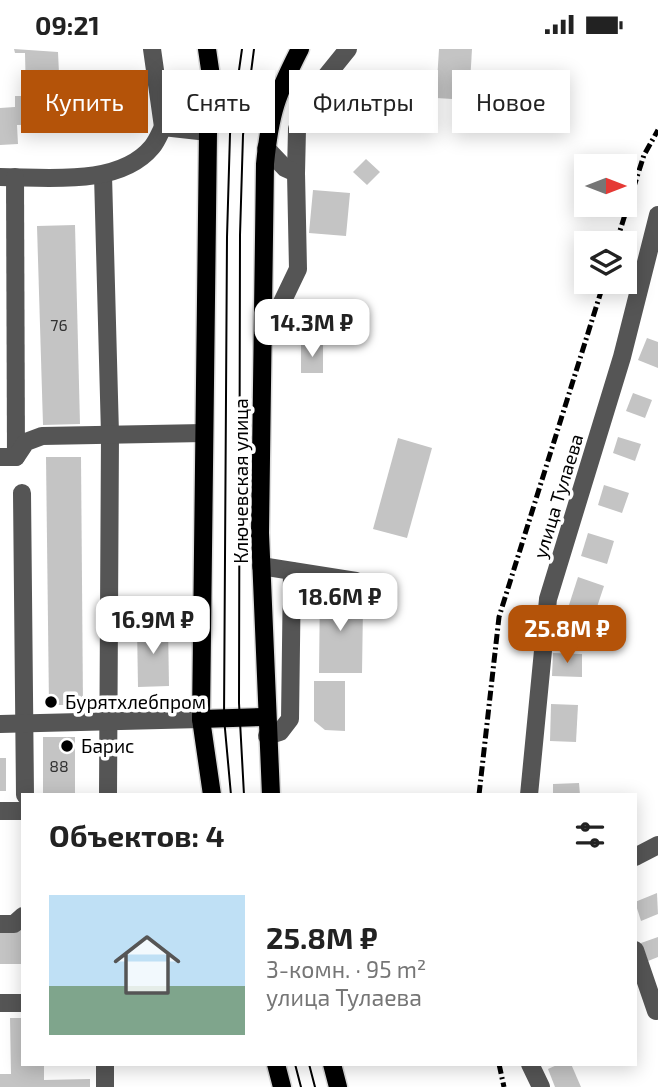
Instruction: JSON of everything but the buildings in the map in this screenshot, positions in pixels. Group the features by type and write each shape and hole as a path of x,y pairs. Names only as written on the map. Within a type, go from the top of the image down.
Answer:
{"main road":[{"name":"Ключевская улица","path":"207,49 210,70"},
{"name":"Ключевская улица","path":"271,793 261,566 266,148 278,90 300,49"},
{"name":"Ключевская улица","path":"208,133 201,719 212,793"},
{"path":"201,719 266,717"},
{"path":"277,1066 282,1087"},
{"path":"333,1066 338,1087"}],"street":[{"path":"152,49 162,120"},
{"path":"263,342 298,269 297,129 315,90 348,49"},
{"path":"8,457 8,177 103,175 128,164 152,147 162,129"},
{"path":"266,148 285,168 296,173"},
{"path":"103,175 110,434 108,793"},
{"name":"улица Тулаева","path":"529,793 548,599 622,357 658,215"},
{"path":"8,457 26,442 42,436 204,433"},
{"path":"22,493 25,793"},
{"path":"261,566 356,581"},
{"path":"267,736 281,732 290,719 292,571"},
{"path":"0,724 201,719"},
{"path":"0,811 21,811"},
{"path":"637,856 658,845"},
{"path":"0,924 14,924 21,918"},
{"path":"637,956 656,1011"},
{"path":"0,1003 21,1003"},
{"path":"105,1066 105,1087"},
{"path":"531,1066 541,1087"}],"tram line":[{"path":"231,793 224,718 227,237 230,134 242,49"},
{"path":"244,793 239,703 240,235 243,135 254,49"},
{"path":"296,1066 301,1087"},
{"path":"310,1066 315,1087"}],"railway":[{"path":"620,231 644,155 658,130"},
{"path":"479,793 499,617 600,294"},
{"path":"499,1066 504,1087"}],"place":[{"name":"Бурятхлебпром","path":"51,702"},
{"name":"Барис","path":"67,746"}]}
